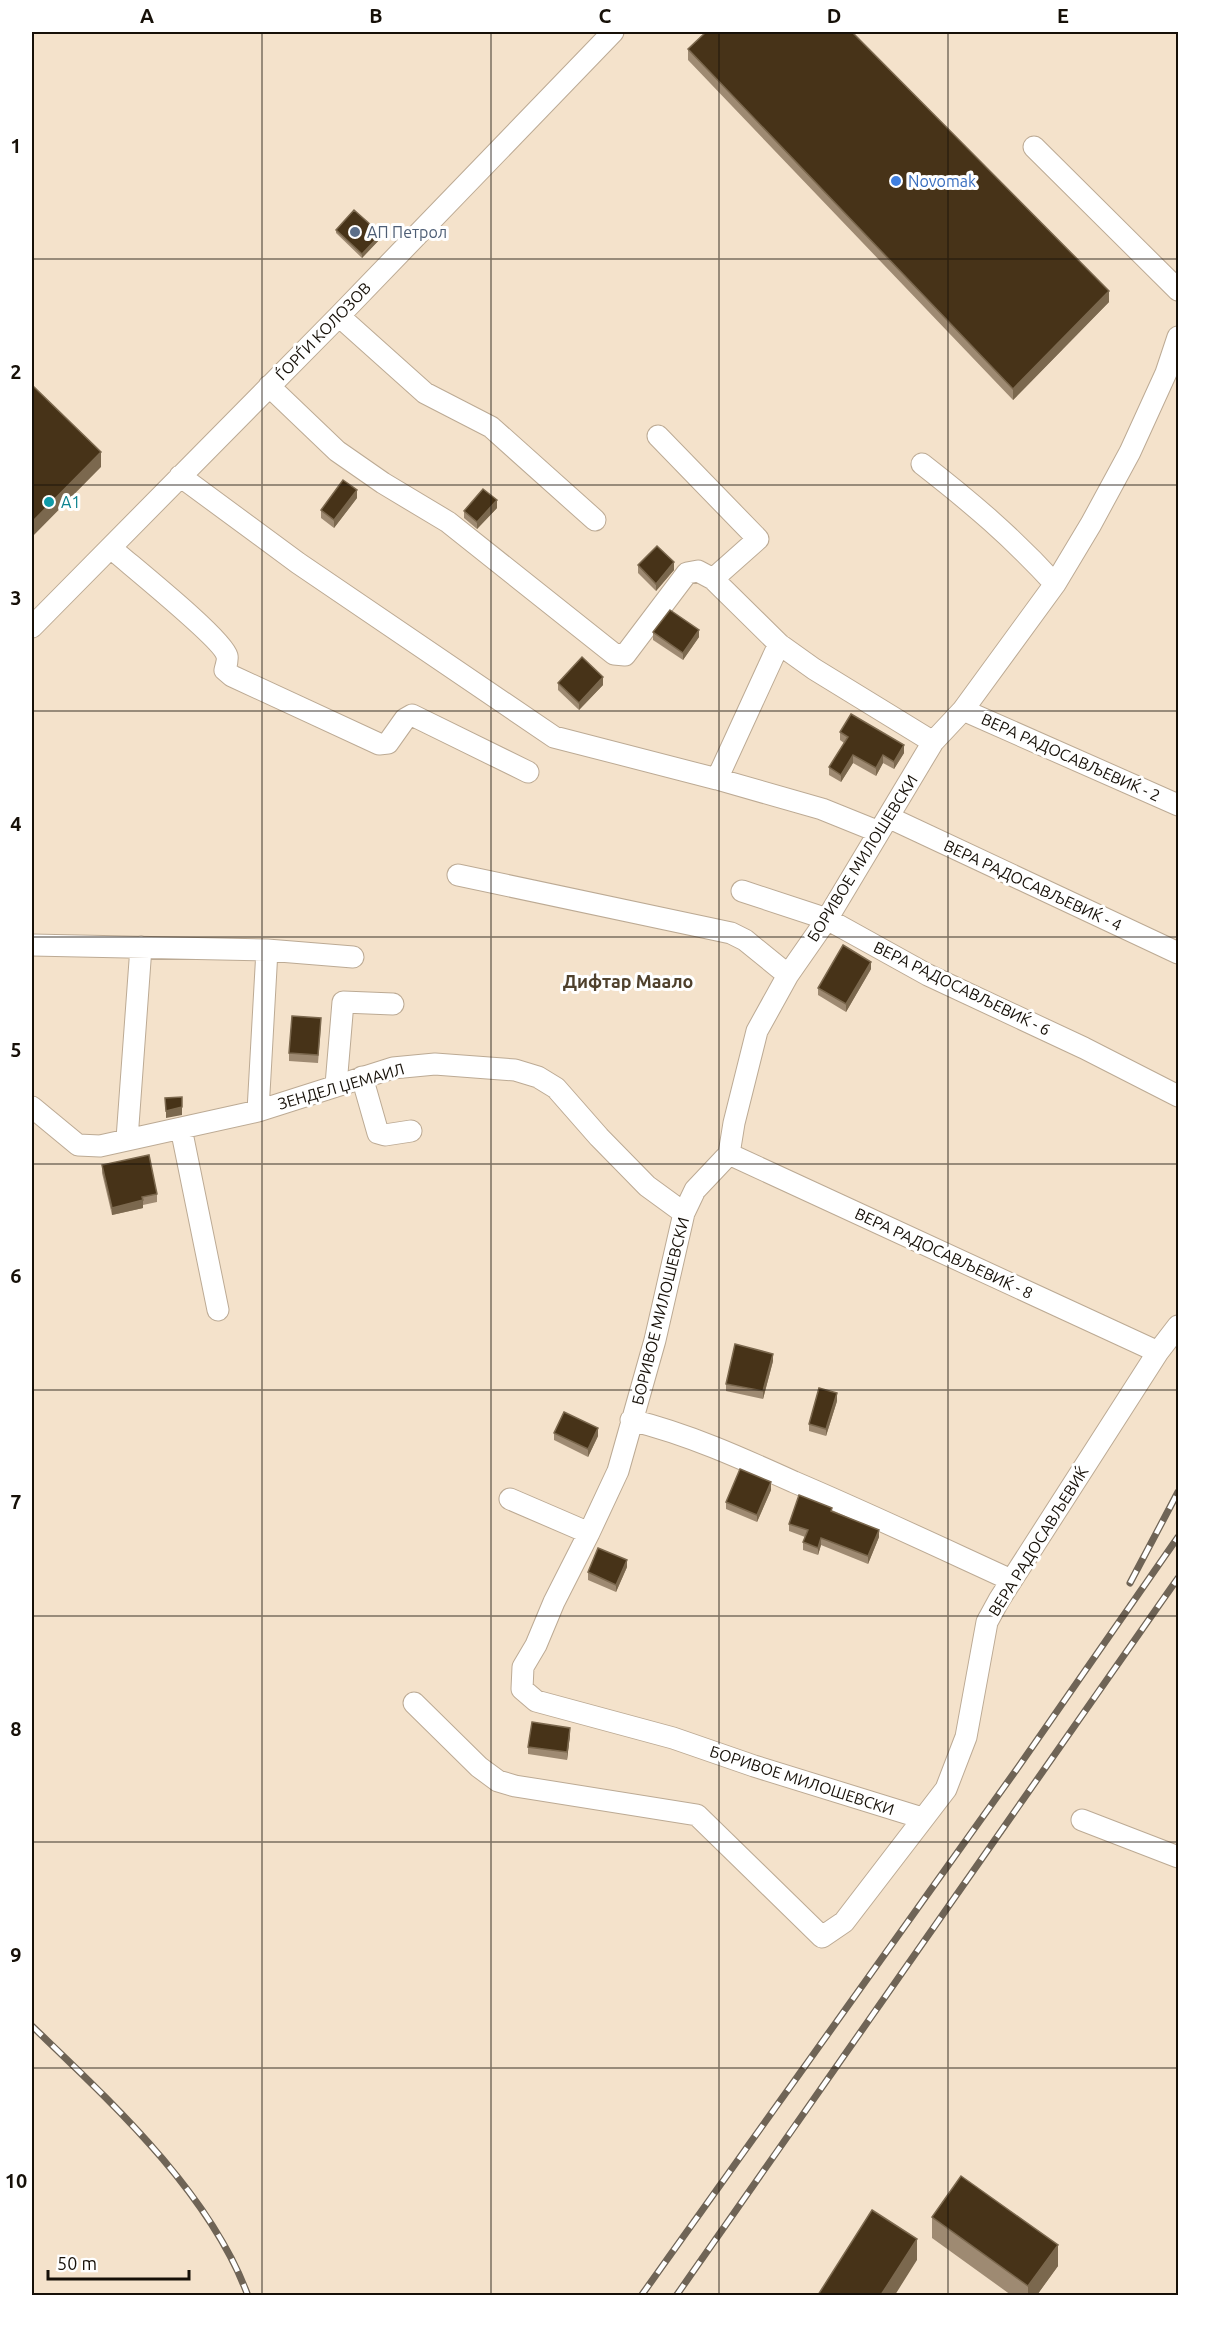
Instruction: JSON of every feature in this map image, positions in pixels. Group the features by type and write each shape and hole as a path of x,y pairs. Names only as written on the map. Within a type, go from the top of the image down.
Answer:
{"street":[{"name":"ЃОРЃИ КОЛОЗОВ","path":"32,627 339,316 613,32"},
{"path":"1034,147 1179,290"},
{"path":"339,316 425,393 491,427 595,520"},
{"name":"БОРИВОЕ МИЛОШЕВСКИ","path":"922,1818 754,1766 673,1738 536,1701 522,1689 523,1666 536,1645 554,1602 618,1470 655,1340 684,1213 695,1190 729,1154 734,1124 758,1031 788,975 827,919 933,742 963,710 1055,584 1130,452 1166,373 1179,338"},
{"path":"269,386 337,451 383,483 448,522 614,654 625,655 687,573 698,571 713,579 779,644 814,669 933,742"},
{"path":"658,436 758,539 713,579"},
{"path":"922,464 987,515 1023,548 1055,584"},
{"name":"ВЕРА РАДОСАВЉЕВИЌ - 4","path":"180,476 298,563 555,737 884,824 1179,953"},
{"path":"111,548 223,648 228,658 225,670 232,676 379,744 388,743 405,719 412,715 528,772"},
{"path":"717,779 779,644"},
{"name":"ВЕРА РАДОСАВЉЕВИЌ - 2","path":"963,710 1179,805"},
{"path":"458,875 731,933 745,940 788,975"},
{"name":"ВЕРА РАДОСАВЉЕВИЌ - 6","path":"742,891 827,919 928,975 1084,1048 1179,1096"},
{"path":"32,945 267,950 352,957"},
{"path":"127,1139 141,947"},
{"path":"258,1111 267,950"},
{"path":"336,1085 343,1002 393,1004"},
{"name":"ЗЕНДЕЛ ЏЕМАИЛ","path":"32,1107 78,1145 100,1146 258,1111 393,1068 435,1064 515,1070 538,1077 555,1088 647,1186 684,1213"},
{"path":"362,1077 378,1133 385,1135 411,1131"},
{"path":"181,1128 218,1310"},
{"name":"ВЕРА РАДОСАВЉЕВИЌ - 8","path":"729,1154 1158,1352"},
{"name":"ВЕРА РАДОСАВЉЕВИЌ","path":"414,1703 479,1767 498,1781 515,1786 698,1815 822,1937 844,1922 946,1789 966,1737 987,1622 1011,1580 1158,1352 1179,1326"},
{"path":"631,1420 661,1428 732,1455 869,1514 1011,1580"},
{"path":"510,1499 589,1533"},
{"path":"1082,1820 1179,1857"}],"building":[{"name":"Novomak","path":"706,32 852,32 1109,291 1013,389 688,49"},
{"path":"354,210 381,234 362,254 336,230"},
{"name":"А1","path":"32,385 101,452 32,522"},
{"path":"343,480 357,490 334,520 321,510"},
{"path":"483,489 497,500 477,522 464,511"},
{"path":"657,546 674,562 656,584 638,565"},
{"path":"670,610 699,630 683,653 653,632"},
{"path":"582,657 603,677 579,703 558,683"},
{"path":"851,714 904,745 894,762 883,755 876,768 853,755 841,775 829,767 848,737 840,732"},
{"path":"843,945 871,962 846,1004 818,988"},
{"path":"292,1016 321,1018 318,1055 289,1053"},
{"path":"182,1097 182,1107 166,1111 165,1098"},
{"path":"149,1155 157,1194 112,1208 102,1165"},
{"path":"735,1344 773,1354 763,1391 726,1384"},
{"path":"819,1388 837,1393 826,1429 809,1424"},
{"path":"564,1412 598,1428 588,1449 554,1433"},
{"path":"740,1469 771,1482 757,1515 726,1502"},
{"path":"799,1495 832,1508 831,1511 879,1530 868,1556 821,1538 818,1548 803,1542 808,1530 789,1524"},
{"path":"598,1548 627,1560 616,1585 588,1572"},
{"path":"532,1722 570,1728 567,1752 528,1747"},
{"path":"961,2176 1058,2245 1028,2286 932,2217"},
{"path":"872,2210 917,2239 881,2295 818,2295"}],"railway":[{"path":"1130,1583 1178,1492"},
{"path":"641,2296 1019,1766 1178,1537"},
{"path":"676,2296 1178,1578"},
{"path":"32,2026 125,2117 184,2185 209,2220 231,2258 248,2296"}],"place":[{"name":"Novomak","path":"896,181"},
{"name":"АП Петрол","path":"355,232"},
{"name":"А1","path":"49,502"}],"district":[{"name":"Дифтар Маало","path":"628,982"}]}
